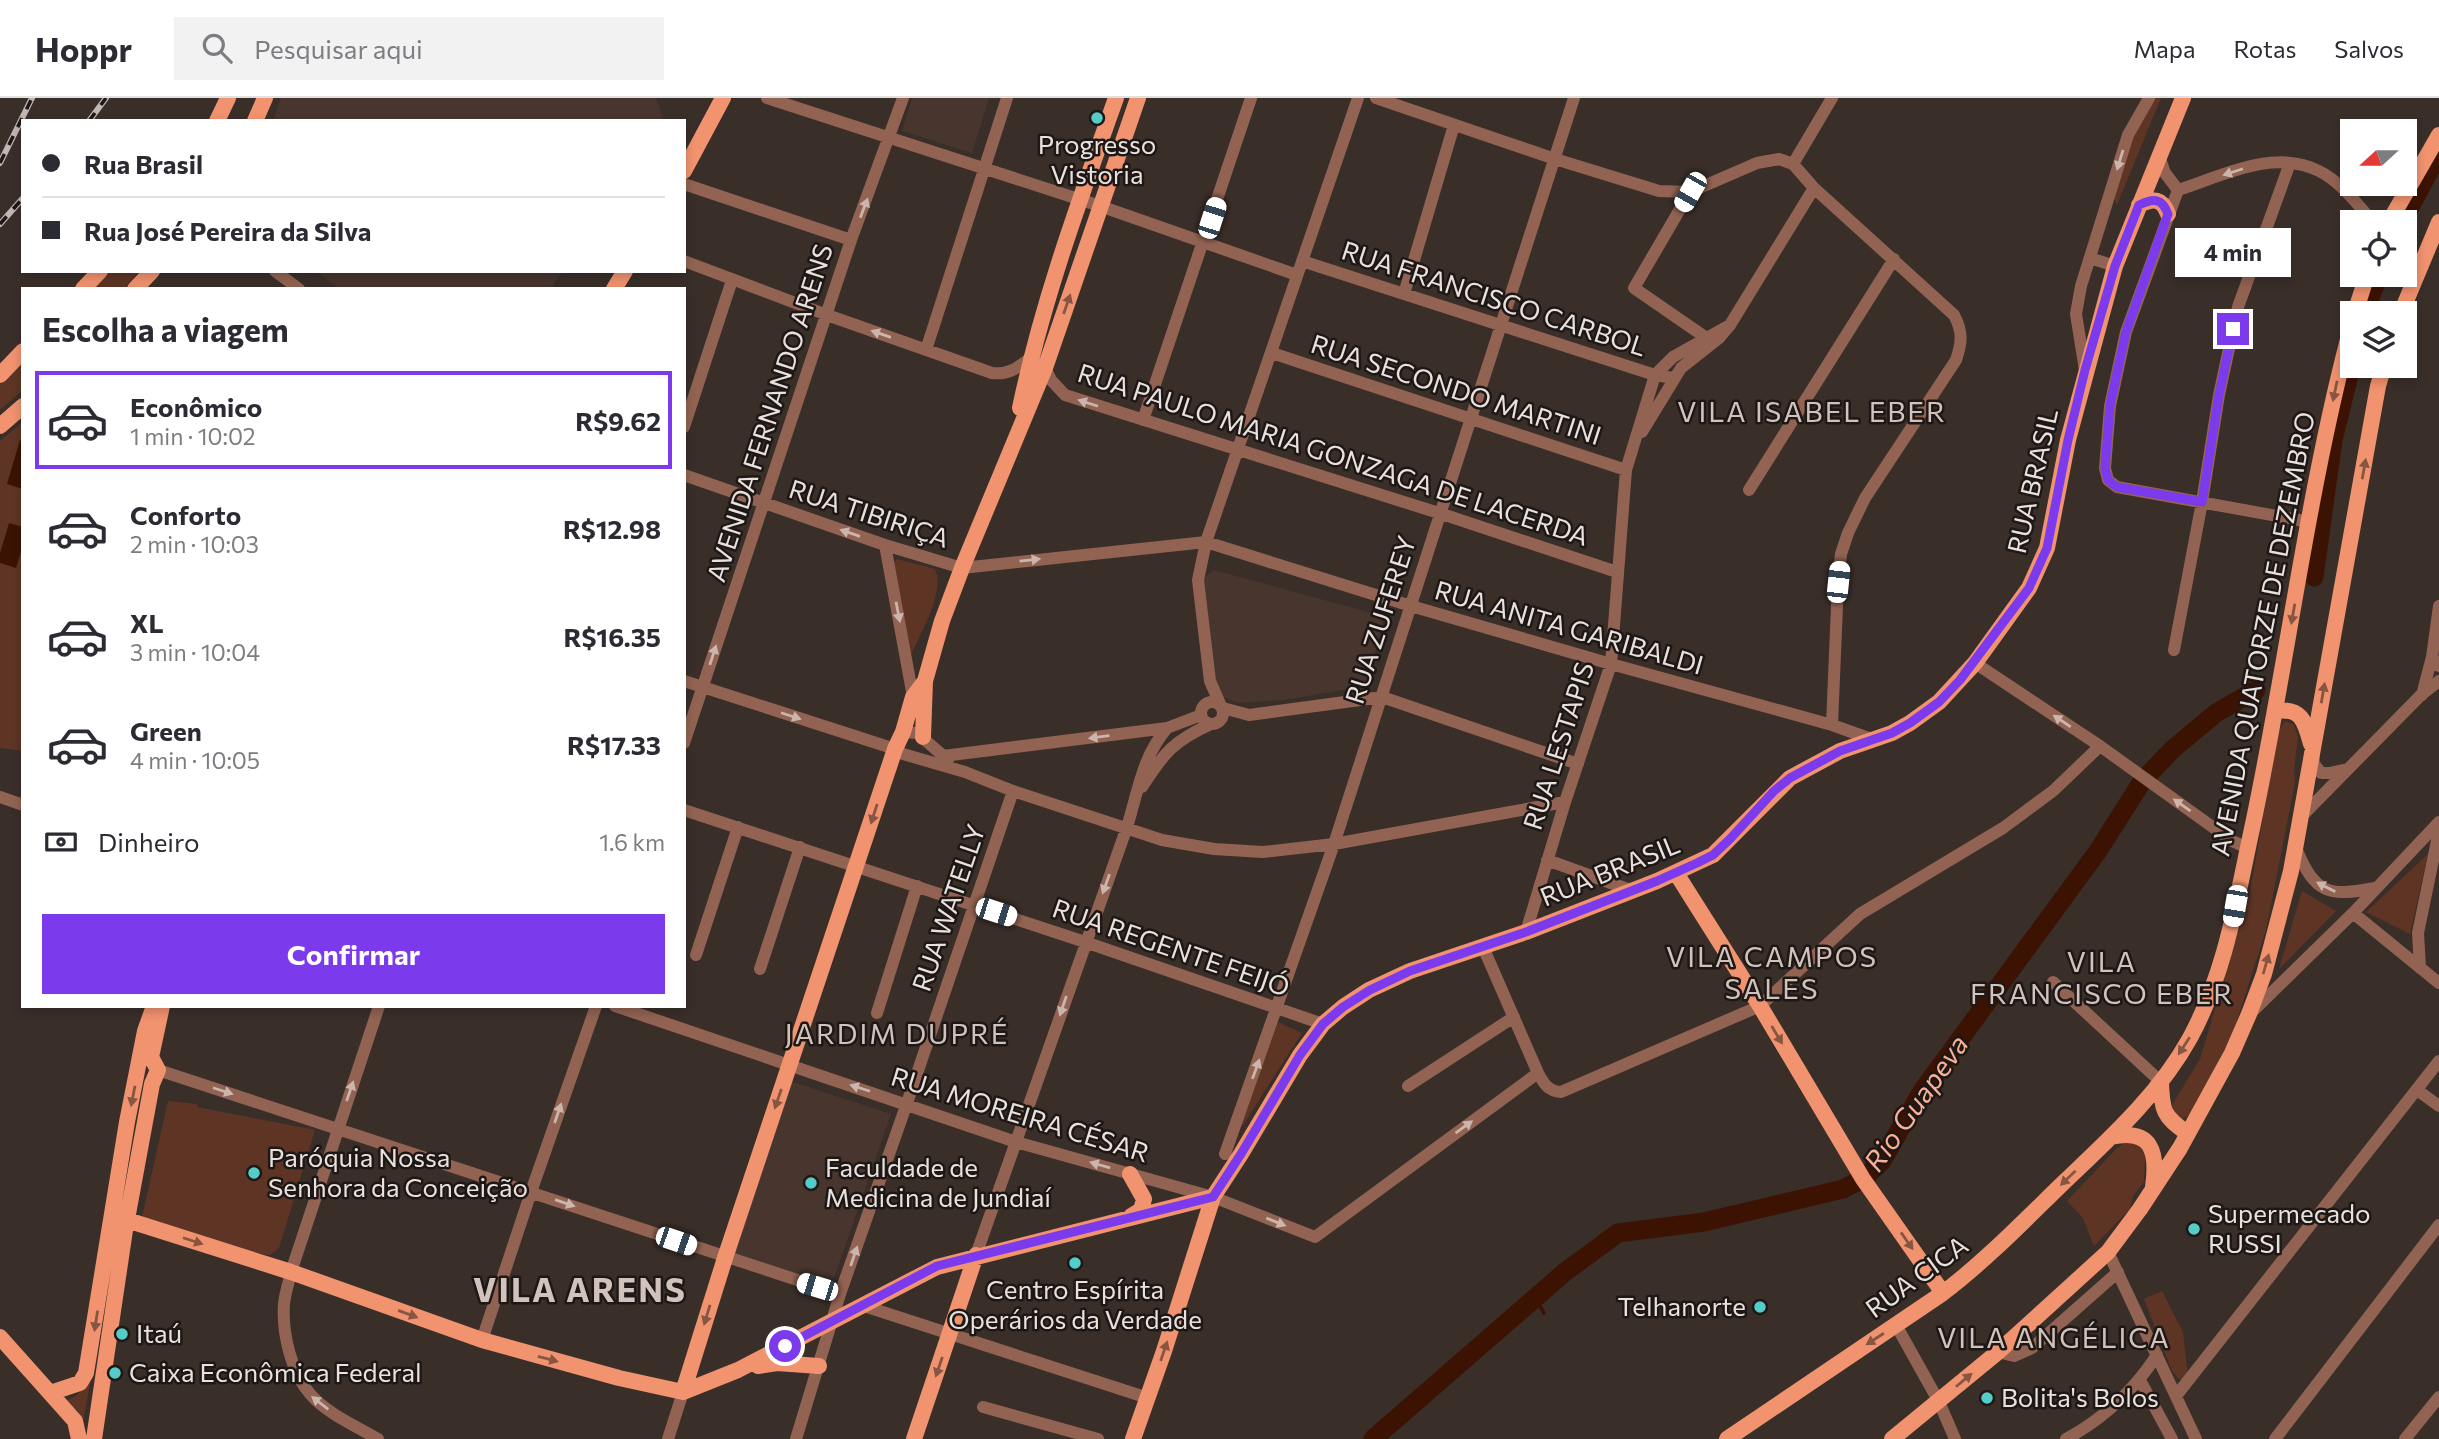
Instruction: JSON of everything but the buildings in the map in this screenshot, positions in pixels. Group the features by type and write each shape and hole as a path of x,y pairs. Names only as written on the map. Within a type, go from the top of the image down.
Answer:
{"main road":[{"path":"218,119 228,98"},
{"path":"257,119 265,98"},
{"path":"686,167 723,98"},
{"path":"1013,441 1030,358 1080,200 1116,98"},
{"path":"925,739 925,681 942,621 1013,441 1045,368 1138,98"},
{"name":"RUA BRASIL","path":"1213,1197 1300,1055 1323,1024 1343,1007 1370,990 1410,971 1526,932 1633,891 1713,855 1774,791 1790,778 1840,751 1874,740 1910,723 1939,702 1975,663 2029,588 2047,548 2068,440 2115,266 2183,98"},
{"path":"2396,210 2439,135"},
{"path":"2139,205 2152,199 2159,200 2165,205 2168,214"},
{"path":"2405,301 2439,222"},
{"path":"85,287 98,273"},
{"path":"137,287 150,273"},
{"path":"0,375 21,353"},
{"path":"1030,358 1045,368"},
{"name":"AVENIDA QUATORZE DE DEZEMBRO","path":"2114,1134 2161,1082 2190,1039 2213,989 2227,946 2340,370"},
{"path":"1892,1439 1998,1352 2108,1252 2157,1184 2232,1053 2267,962 2296,848 2380,378"},
{"path":"0,426 21,408"},
{"path":"683,1392 895,749 914,697 925,681"},
{"path":"2275,711 2289,710 2299,715 2306,725 2312,750"},
{"path":"1676,873 1760,1006 1856,1168 1943,1293"},
{"path":"50,1394 80,1383 86,1373 122,1154 145,1031 153,1008"},
{"path":"94,1439 127,1220 152,1084 158,1070 151,1057 162,1008"},
{"path":"2161,1082 2162,1110 2166,1117 2187,1133"},
{"path":"2114,1134 2138,1135 2146,1141 2153,1158 2157,1184"},
{"name":"RUA CICA","path":"1727,1439 1973,1270 2114,1134"},
{"path":"122,1154 121,1204 122,1214 127,1220 291,1272 482,1340 619,1378 683,1392 738,1370 937,1266 1213,1197"},
{"path":"1129,1217 1141,1210 1144,1199 1130,1174"},
{"path":"1133,1439 1213,1197"},
{"path":"919,1438 976,1255"},
{"path":"0,1337 75,1421 79,1439"},
{"path":"0,1343 21,1361"},
{"path":"738,1370 777,1363 819,1366"}],"street":[{"path":"767,98 1100,206 1297,275"},
{"name":"AVENIDA FERNANDO ARENS","path":"686,737 851,240 890,138 902,98"},
{"path":"926,350 1007,98"},
{"path":"1143,421 1251,98"},
{"path":"1208,717 1210,681 1198,580 1206,542 1358,98"},
{"path":"1376,98 1659,191 1690,192 1757,163 1779,159 1793,164 1814,188 1954,315 1961,329 1961,344 1956,360 1865,498 1841,554 1832,725"},
{"name":"RUA ZUFEREY","path":"1225,1154 1334,844 1574,98"},
{"path":"1793,164 1832,98"},
{"path":"2085,370 2076,314 2081,286 2127,135 2148,98"},
{"path":"1404,294 1454,125"},
{"path":"2159,156 2165,173 2178,190"},
{"path":"2310,522 2117,487 2108,480 2105,468 2110,405 2126,332 2178,190 2248,167 2274,162 2290,163 2319,171 2334,181 2362,210"},
{"path":"2174,650 2219,395 2238,307 2290,163"},
{"path":"686,185 851,240"},
{"name":"RUA LESTAPIS","path":"1633,447 1673,378 1730,325 1814,188"},
{"path":"1690,192 1634,288 1705,337"},
{"path":"2090,258 2115,266"},
{"path":"1749,490 1894,259"},
{"name":"RUA FRANCISCO CARBOL","path":"1302,261 1655,375 1673,378"},
{"path":"686,262 992,373 1009,372 1030,358"},
{"path":"278,273 296,287"},
{"path":"686,421 732,280"},
{"path":"1655,375 1672,357 1730,325"},
{"name":"RUA SECONDO MARTINI","path":"1272,353 1626,470"},
{"name":"RUA PAULO MARIA GONZAGA DE LACERDA","path":"1045,368 1051,380 1065,395 1618,572"},
{"name":"RUA LESTAPIS","path":"1526,932 1565,802 1611,664 1626,470 1655,375"},
{"name":"RUA TIBIRIÇA","path":"686,476 885,545 962,568"},
{"name":"RUA ANITA GARIBALDI","path":"962,568 1206,542 1411,606 1832,725 1874,740"},
{"path":"885,545 914,697"},
{"path":"2421,695 2436,653 2439,606"},
{"path":"1975,663 2100,746 2232,841 2248,848"},
{"path":"943,756 1167,728 1224,715 1210,681"},
{"path":"2300,818 2421,695 2439,681"},
{"path":"686,682 965,772 1013,791 1162,840 1214,849 1263,852 1334,844 1565,802"},
{"path":"1138,793 1158,760 1208,717 1211,701 1249,715 1382,697 1578,764"},
{"path":"1208,717 1225,724 1242,720 1249,715"},
{"path":"976,1255 1127,827 1138,793 1140,776 1154,743 1167,728"},
{"path":"903,732 917,733 965,772"},
{"path":"914,757 925,739"},
{"path":"1483,947 1538,1073 1545,1086 1561,1092 1760,1006 1860,914 2003,828 2053,791 2100,746"},
{"path":"2312,750 2314,764 2321,772 2348,769"},
{"name":"RUA WATELLY","path":"799,1438 840,1294 1013,791"},
{"path":"0,797 21,804"},
{"name":"RUA REGENTE FEIJÓ","path":"686,811 1085,942 1323,1024"},
{"path":"2249,1014 2353,913 2439,822"},
{"path":"696,955 738,827"},
{"path":"2420,968 2418,933 2439,831"},
{"path":"760,969 800,847"},
{"path":"2296,848 2306,873 2332,892 2345,893 2376,888"},
{"path":"1547,860 1633,891"},
{"path":"877,1013 917,886"},
{"path":"2353,913 2439,983"},
{"path":"2395,949 2408,945 2418,933"},
{"path":"2053,982 2161,1082"},
{"path":"378,1008 291,1272 284,1304 292,1360 302,1384 325,1408 378,1439"},
{"path":"482,1340 595,1008"},
{"name":"RUA MOREIRA CÉSAR","path":"621,1008 1016,1142 1213,1197 1315,1237 1538,1073"},
{"path":"1408,1086 1514,1017"},
{"path":"2176,1396 2439,1061"},
{"path":"158,1070 840,1294"},
{"path":"2417,1090 2439,1107"},
{"path":"1234,1129 1250,1138"},
{"path":"2276,1439 2439,1225"},
{"path":"2108,1252 2196,1439"},
{"path":"1998,1352 2014,1356 2032,1348 2118,1272"},
{"path":"864,1306 1148,1398"},
{"path":"1896,1325 1939,1402 1955,1439"},
{"path":"2066,1439 2101,1417 2140,1380 2157,1355"},
{"path":"2140,1380 2172,1439"},
{"path":"668,1439 683,1392"},
{"path":"2405,1439 2439,1396"},
{"path":"983,1407 1098,1439"}],"shaded area":[{"path":"281,98 656,98 663,118 662,119 274,119"},
{"path":"912,98 989,98 972,153 902,131"},
{"path":"2149,98 2161,98 2117,205 2112,193"},
{"path":"106,273 137,273 126,287 92,287"},
{"path":"319,273 561,273 552,287 336,287"},
{"path":"21,362 21,392 0,410 0,385"},
{"path":"21,424 21,751 0,748 0,441"},
{"path":"20,440 21,488 7,484"},
{"path":"9,523 21,526 21,552 16,568 0,563 0,553"},
{"path":"897,559 935,569 937,579 931,612 911,655 894,563"},
{"path":"1214,570 1379,615 1383,621 1366,686 1285,700 1239,703 1215,694 1200,580"},
{"path":"2285,721 2294,725 2298,737 2295,783 2266,930 2234,1030 2192,1114 2182,1119 2173,1115 2172,1105 2200,1059 2250,892 2278,732"},
{"path":"2428,854 2410,934 2366,912"},
{"path":"2302,891 2336,911 2279,969"},
{"path":"1278,1022 1302,1033 1243,1125 1238,1121"},
{"name":"Faculdade de Medicina de Jundiaí","path":"790,1081 891,1114 831,1287 731,1253"},
{"path":"168,1101 197,1104 197,1107 315,1130 279,1248 270,1255 253,1253 142,1217"},
{"path":"2136,1142 2145,1154 2144,1182 2133,1196 2130,1209 2094,1246 2083,1218 2067,1201 2117,1148 2125,1143"},
{"path":"2162,1291 2183,1332 2188,1377 2184,1380 2179,1379 2172,1371 2144,1299"},
{"path":"91,1379 83,1421 79,1412 67,1401 77,1395"}],"waterway":[{"name":"Rio Guapeva","path":"2408,210 2439,153"},
{"name":"Rio Guapeva","path":"2369,301 2374,287"},
{"name":"Rio Guapeva","path":"2314,577 2333,440 2348,378"},
{"name":"Rio Guapeva","path":"1373,1439 1565,1272 1618,1233 1704,1222 1843,1189 1863,1179 1882,1161 1922,1091 2098,851 2143,780 2173,749 2216,713 2256,690"},
{"path":"1535,1298 1544,1313"}],"railway":[{"path":"22,119 32,98"},
{"path":"90,119 106,98"},
{"path":"0,163 21,120"},
{"path":"0,224 21,200"}],"place":[{"name":"Progresso Vistoria","path":"1097,118"},
{"name":"Paróquia Nossa Senhora da Conceição","path":"254,1173"},
{"name":"Faculdade de Medicina de Jundiaí","path":"811,1183"},
{"name":"Supermecado RUSSI","path":"2194,1229"},
{"name":"Centro Espírita Operários da Verdade","path":"1075,1263"},
{"name":"Telhanorte","path":"1760,1307"},
{"name":"Itaú","path":"122,1334"},
{"name":"Caixa Econômica Federal","path":"115,1373"},
{"name":"Bolita's Bolos","path":"1987,1398"}],"district":[{"name":"VILA ISABEL EBER","path":"1812,412"},
{"name":"VILA CAMPOS SALES","path":"1772,973"},
{"name":"VILA FRANCISCO EBER","path":"2102,978"},
{"name":"JARDIM DUPRÉ","path":"897,1034"},
{"name":"VILA ARENS","path":"580,1290"},
{"name":"VILA ANGÉLICA","path":"2054,1338"}],"route":[{"path":"785,1346 937,1266 1213,1197 1300,1055 1323,1024 1343,1007 1370,990 1410,971 1526,932 1657,881 1713,855 1774,791 1790,778 1840,751 1892,733 1939,702 1975,663 2029,588 2047,548 2085,370 2115,266 2139,205 2152,199 2159,200 2165,205 2168,214 2126,332 2110,405 2105,468 2108,480 2117,487 2202,502 2219,395 2233,329"}]}
